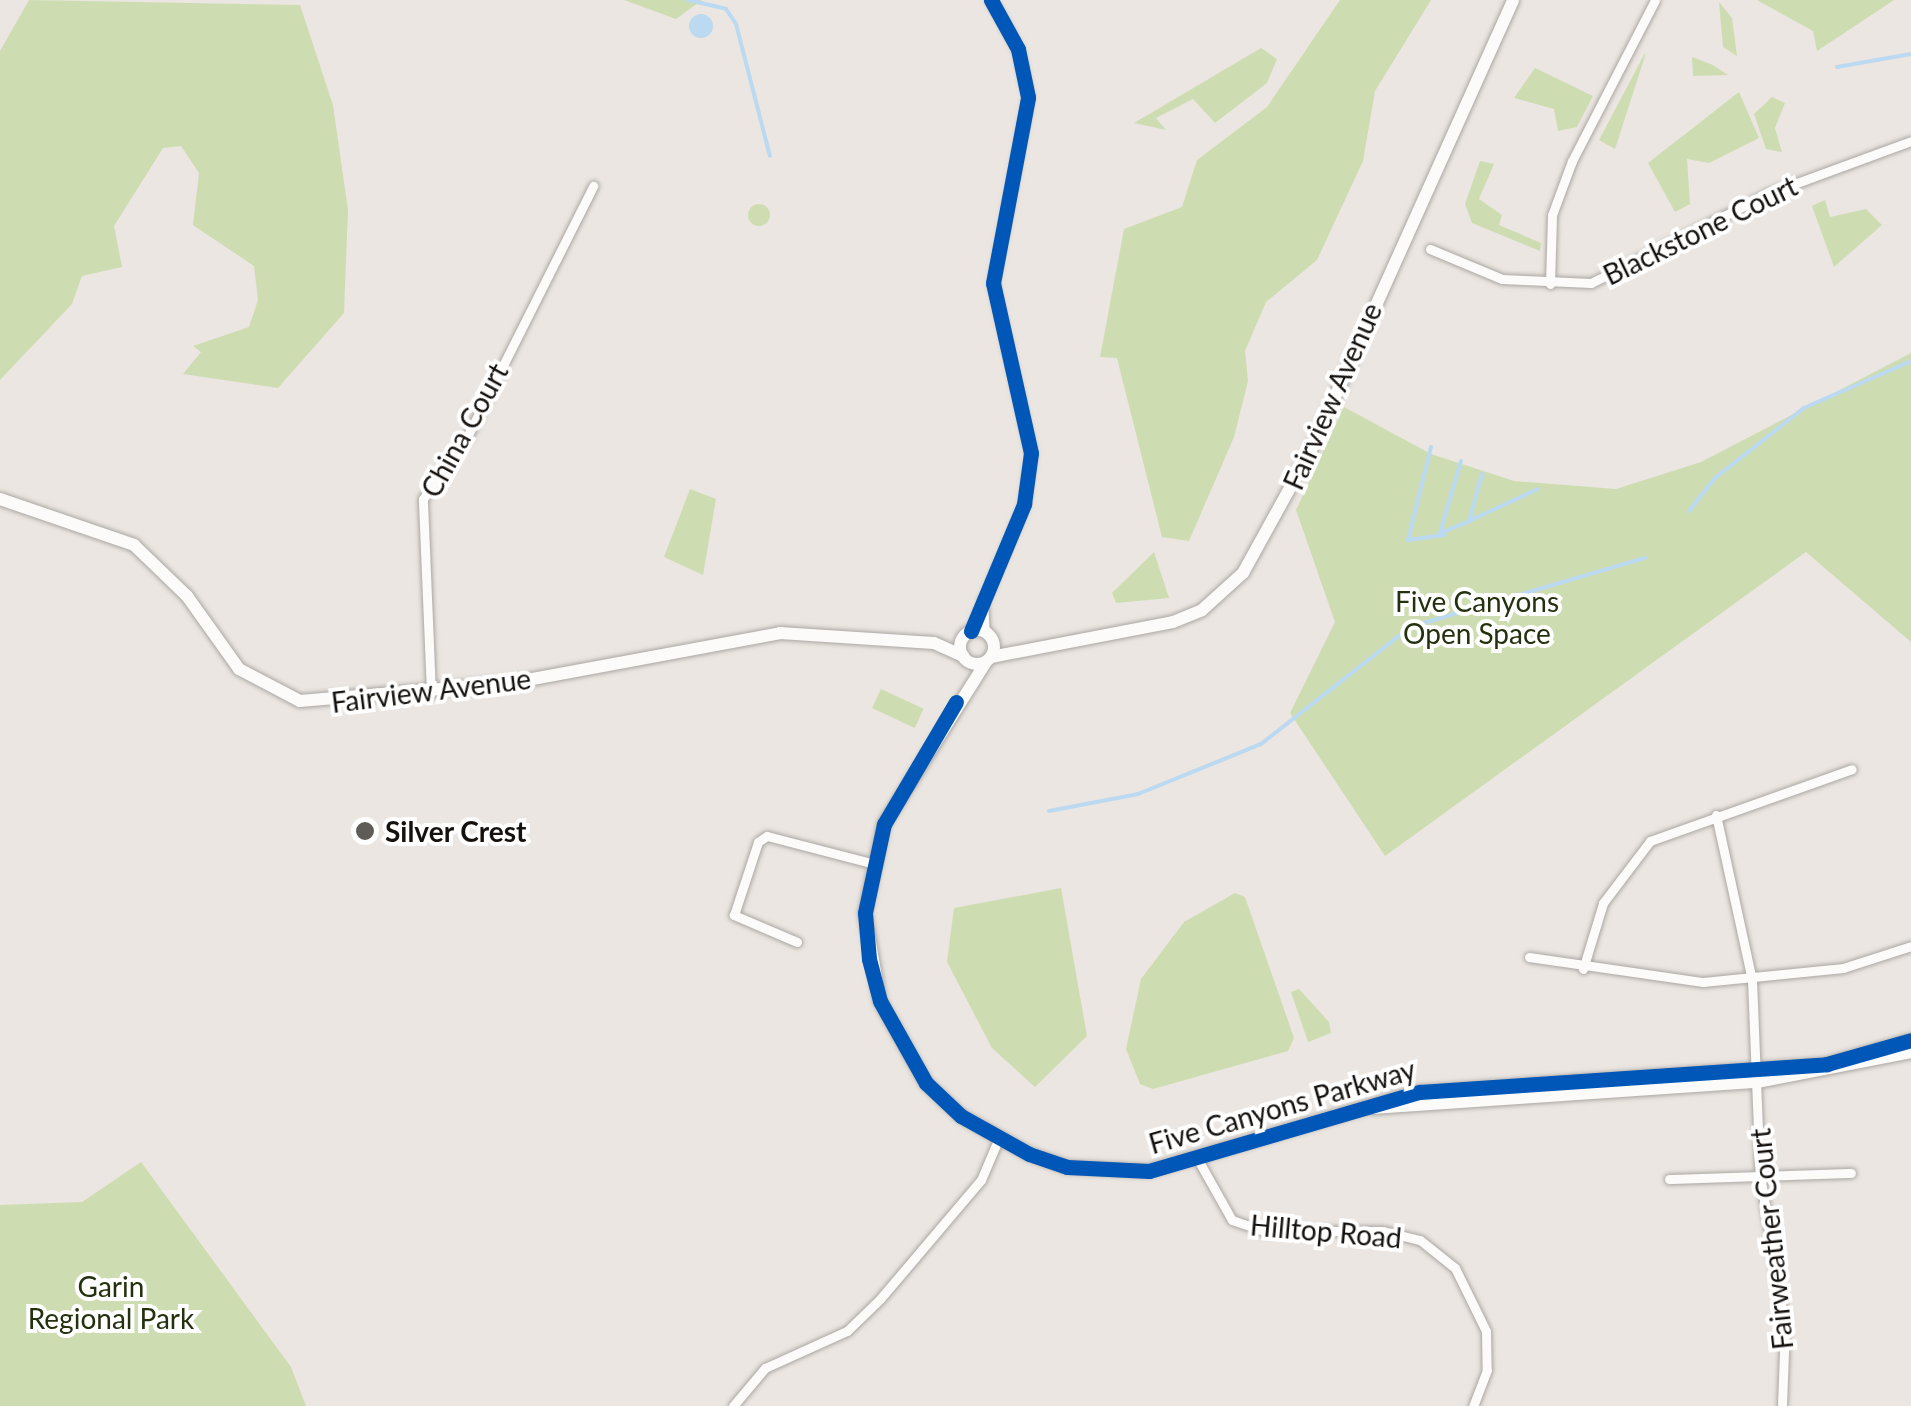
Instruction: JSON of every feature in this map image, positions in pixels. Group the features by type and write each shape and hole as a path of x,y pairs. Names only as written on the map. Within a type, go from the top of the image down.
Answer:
{"main road":[{"name":"Fairview Avenue","path":"934,643 964,658 988,659 1024,644 1172,622 1202,610 1242,573 1311,450 1513,0"},
{"name":"Fairview Avenue","path":"0,499 134,545 187,596 238,668 270,692 322,704 431,694 765,635 934,643 978,635 1024,644"},
{"path":"964,658 978,635"},
{"path":"978,635 988,659"},
{"name":"Five Canyons Parkway","path":"956,702 964,658"},
{"name":"Five Canyons Parkway","path":"988,659 956,702 894,802 871,863 865,913 880,1001 926,1083 998,1140 1101,1171 1197,1158 1372,1108 1757,1077 1911,1052"},
{"name":"Five Canyons Parkway","path":"1757,1077 1911,1040"}],"street":[{"path":"978,635 984,600 1024,504 1031,453 993,283 1028,97 1018,49 991,0"},
{"path":"1550,284 1552,215 1572,162 1655,0"},
{"name":"Blackstone Court","path":"1430,250 1502,279 1550,284 1629,271 1766,194 1911,141"},
{"name":"China Court","path":"431,694 423,499 468,436 593,186"},
{"path":"1583,970 1620,869 1650,842 1852,769"},
{"name":"Fairweather Court","path":"1716,815 1752,980 1760,1174 1785,1327 1782,1406"},
{"path":"797,942 734,915 758,842 766,836 871,863"},
{"path":"1529,957 1583,970 1752,980 1843,968 1911,946"},
{"path":"733,1406 765,1368 847,1331 880,1299 981,1180 998,1140"},
{"name":"Hilltop Road","path":"1197,1158 1232,1220 1264,1231 1384,1231 1420,1240 1455,1268 1486,1331 1486,1370 1473,1406"},
{"path":"1670,1180 1852,1173"}],"green space":[{"path":"29,0 300,5 333,105 348,210 344,313 278,388 183,374 201,352 193,346 249,327 258,300 254,266 193,225 199,173 181,146 163,148 114,226 122,267 82,276 72,304 0,380 0,51"},
{"path":"624,0 702,0 676,19"},
{"path":"1340,0 1431,0 1375,91 1363,161 1317,260 1266,302 1245,351 1248,381 1234,437 1189,541 1162,537 1117,358 1100,357 1124,229 1182,207 1197,160 1267,107"},
{"path":"1757,0 1894,0 1817,51 1813,31"},
{"path":"1719,2 1732,18 1737,56 1723,47"},
{"path":"1261,48 1277,59 1267,83 1215,123 1193,99 1156,118 1166,130 1134,123"},
{"path":"1645,56 1615,149 1599,140"},
{"path":"1692,57 1713,65 1728,75 1693,76"},
{"path":"1535,68 1593,96 1577,127 1558,131 1554,109 1514,98"},
{"path":"1739,92 1759,138 1709,163 1687,159 1690,204 1675,212 1648,163"},
{"path":"1772,97 1785,103 1775,128 1782,152 1766,149 1754,114"},
{"path":"1480,161 1494,164 1479,199 1502,215 1499,225 1541,243 1540,251 1472,223 1465,204"},
{"path":"1825,200 1830,217 1866,209 1882,225 1834,267 1812,206"},
{"path":"759,204 767,207 767,223 759,226 751,223 748,215 751,207"},
{"name":"Five Canyons Open Space","path":"1911,353 1911,642 1806,552 1385,856 1290,713 1335,622 1296,510 1344,407 1431,454 1514,481 1616,489 1701,462"},
{"path":"690,489 716,499 703,575 664,557"},
{"path":"1154,552 1169,598 1116,603 1112,593"},
{"path":"881,689 924,709 915,728 872,708"},
{"path":"1061,888 1087,1036 1035,1087 992,1048 947,962 954,908"},
{"path":"1235,893 1245,897 1294,1038 1288,1051 1153,1089 1140,1084 1126,1049 1141,979 1184,922"},
{"path":"1299,989 1329,1022 1331,1033 1308,1042 1291,992"},
{"name":"Garin Regional Park","path":"141,1162 291,1367 306,1406 0,1406 0,1205 82,1202"}],"water":[{"path":"701,14 713,26 701,38 689,26"}],"waterway":[{"path":"688,0 726,9 736,24 770,156"},
{"path":"1837,67 1911,54"},
{"path":"1689,511 1715,478 1804,408 1911,361"},
{"path":"1431,447 1408,540 1445,535"},
{"path":"1461,461 1440,533 1469,521 1482,474"},
{"path":"1469,521 1538,489"},
{"path":"1049,811 1138,794 1261,744 1410,627 1645,558"}],"cycle path":[{"path":"971,631 1024,504 1031,453 993,283 1028,97 1018,49 991,0"},
{"path":"956,702 884,824 865,913 869,959 880,1001 926,1083 961,1116 1029,1154 1067,1167 1149,1171 1420,1092 1827,1064 1911,1040"}],"place":[{"name":"Silver Crest","path":"365,831"}]}
